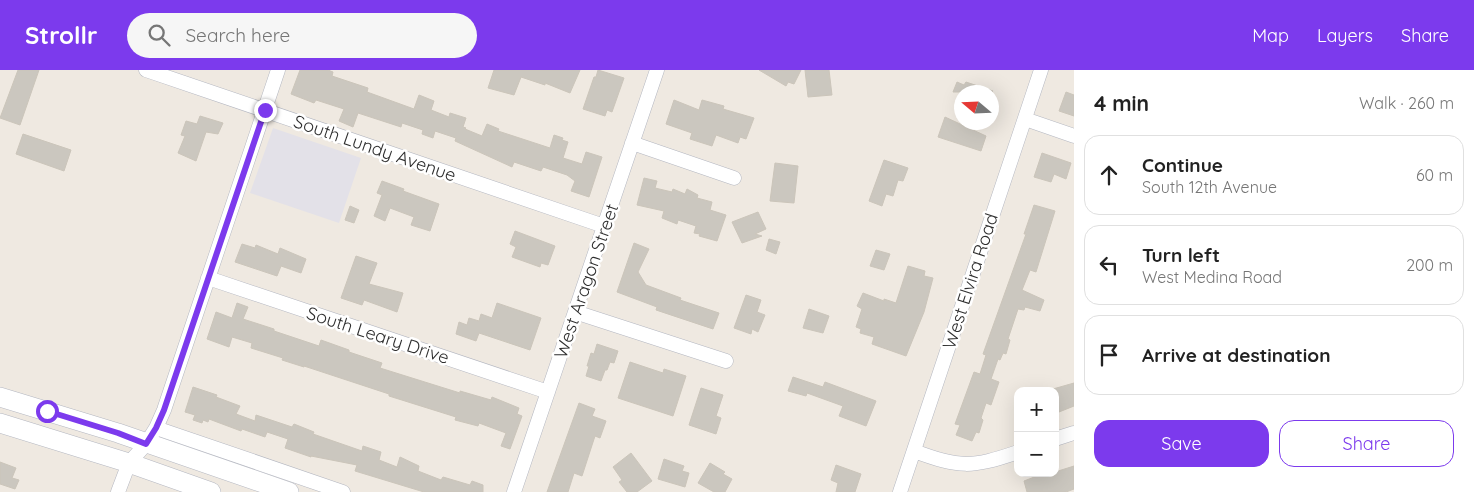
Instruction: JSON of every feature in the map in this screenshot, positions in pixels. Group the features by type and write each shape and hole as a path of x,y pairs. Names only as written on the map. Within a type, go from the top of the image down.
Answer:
{"street":[{"name":"South Lundy Avenue","path":"146,70 604,226"},
{"path":"118,492 128,463 151,436 164,410 278,70"},
{"name":"West Aragon Street","path":"514,492 657,70"},
{"name":"West Elvira Road","path":"900,492 1041,70"},
{"path":"1025,119 1074,136"},
{"path":"632,143 734,178"},
{"name":"South Leary Drive","path":"208,278 548,392"},
{"path":"575,312 726,361"},
{"path":"0,397 118,433 151,436 343,492"},
{"path":"0,423 128,463 211,492"},
{"path":"1059,438 1074,433"},
{"path":"151,436 290,492"},
{"path":"914,451 952,464 984,463 1014,453"}],"shaded area":[{"path":"273,128 361,158 339,223 250,193"}],"building":[{"path":"18,70 39,70 20,125 0,118"},
{"path":"300,70 328,70 333,72 332,76 368,88 367,92 414,109 419,95 434,101 431,110 449,117 450,113 466,118 463,127 482,136 487,124 499,129 498,131 550,148 554,135 563,138 562,140 568,142 563,158 582,164 586,152 602,157 589,197 571,191 575,181 567,175 543,167 541,171 514,162 512,167 455,141 456,138 435,131 433,138 422,134 423,130 402,123 401,127 358,113 353,127 339,121 344,109 316,100 314,103 291,94"},
{"path":"494,70 580,70 570,93 545,83 545,85 521,77 514,95 488,88"},
{"path":"598,70 624,78 612,112 607,110 605,116 583,109"},
{"path":"759,70 801,70 794,84 788,82 786,86"},
{"path":"805,70 829,70 832,95 808,97"},
{"path":"966,82 975,85 964,85"},
{"path":"1066,92 1074,95 1074,116 1059,111"},
{"path":"674,100 699,110 702,100 724,106 723,109 754,118 746,139 740,137 738,143 716,135 712,146 690,139 692,133 666,124"},
{"path":"200,116 223,123 218,134 206,132 196,161 178,153 185,136 181,135 186,121 197,124"},
{"path":"945,117 954,121 954,130 973,130 986,136 981,151 938,137"},
{"path":"23,134 71,150 64,171 16,154"},
{"path":"1042,153 1071,163 1066,179 1054,174 1051,182 1034,177"},
{"path":"884,160 908,168 903,181 898,180 893,196 886,194 882,206 869,201"},
{"path":"775,163 798,166 794,203 770,201"},
{"path":"644,178 657,181 655,188 672,192 673,189 685,194 687,189 698,195 697,198 712,202 710,210 726,215 717,241 694,233 696,226 678,220 677,224 662,218 664,211 637,205"},
{"path":"382,181 439,204 430,231 411,225 414,217 390,208 385,221 374,216 382,195 377,193"},
{"path":"1034,205 1055,211 1036,272 1030,270 1022,290 1044,300 1040,311 1025,307 1024,310 1018,309 1008,339 1010,340 1006,354 1003,353 1000,360 998,359 991,379 999,382 991,405 986,403 979,433 976,432 972,441 956,435 960,425 955,424 974,372 980,374 986,355 983,354 1026,234 1024,234"},
{"path":"350,206 359,210 354,223 345,220"},
{"path":"758,212 766,229 755,234 762,236 742,243 732,222"},
{"path":"515,231 555,246 548,265 541,263 540,267 512,257 516,247 510,244"},
{"path":"769,239 780,242 776,254 766,250"},
{"path":"634,243 649,249 638,272 646,285 681,298 680,300 719,313 713,329 656,310 657,307 617,292"},
{"path":"242,244 255,248 256,245 278,254 280,248 306,259 301,273 281,266 277,276 235,262"},
{"path":"876,250 890,254 884,270 870,266"},
{"path":"356,256 377,263 369,284 403,293 397,312 364,300 362,305 341,298"},
{"path":"908,266 925,271 924,276 933,278 924,312 906,356 872,344 874,337 860,333 861,329 856,327 862,309 857,306 863,293 884,301 884,299 896,303"},
{"path":"746,295 761,300 757,312 765,315 758,332 752,329 751,334 734,328"},
{"path":"237,303 248,307 243,319 274,329 274,331 319,346 321,340 382,363 380,368 460,393 460,391 491,400 492,397 519,408 517,414 522,416 510,449 501,446 506,433 479,423 478,426 455,420 456,417 282,360 283,358 251,348 252,343 232,337 229,347 207,339 216,312 232,318"},
{"path":"497,303 541,318 530,350 479,333 476,341 456,334 459,322 467,325 469,318 479,321 481,314 492,318"},
{"path":"809,309 829,316 823,333 803,328"},
{"path":"597,344 618,351 614,363 610,362 601,381 586,376 591,353 594,354"},
{"path":"630,362 663,373 664,369 686,376 673,416 618,398"},
{"path":"793,377 823,387 825,382 876,401 866,426 839,416 843,406 807,393 806,396 788,391"},
{"path":"1074,383 1074,406 1059,412 1059,387"},
{"path":"193,387 217,395 216,397 240,406 236,414 255,421 256,415 292,427 294,424 314,432 313,434 362,451 363,446 381,452 379,460 397,467 400,457 419,466 418,471 441,480 443,477 470,485 472,481 483,485 483,492 424,492 355,471 357,465 311,457 285,448 288,439 267,432 265,437 242,429 241,431 209,419 208,422 203,420 202,423 193,420 195,415 185,412"},
{"path":"701,388 723,395 716,416 721,418 716,434 689,425"},
{"path":"579,403 595,409 592,416 606,421 600,438 595,436 582,476 574,473 568,492 547,492"},
{"path":"631,453 652,481 637,492 627,492 619,482 622,480 613,467"},
{"path":"664,459 684,466 682,471 689,473 685,487 658,479"},
{"path":"0,462 16,468 12,478 19,480 15,489 0,484"},
{"path":"710,463 725,472 723,474 732,479 725,492 714,492 698,483"},
{"path":"836,465 861,474 855,492 836,492 838,483 831,480"},
{"path":"1074,466 1074,489 1066,492 1027,492 1024,481 1034,477 1059,477 1059,471"}],"route":[{"path":"47,411 118,433 146,444 164,410 265,110"}]}
